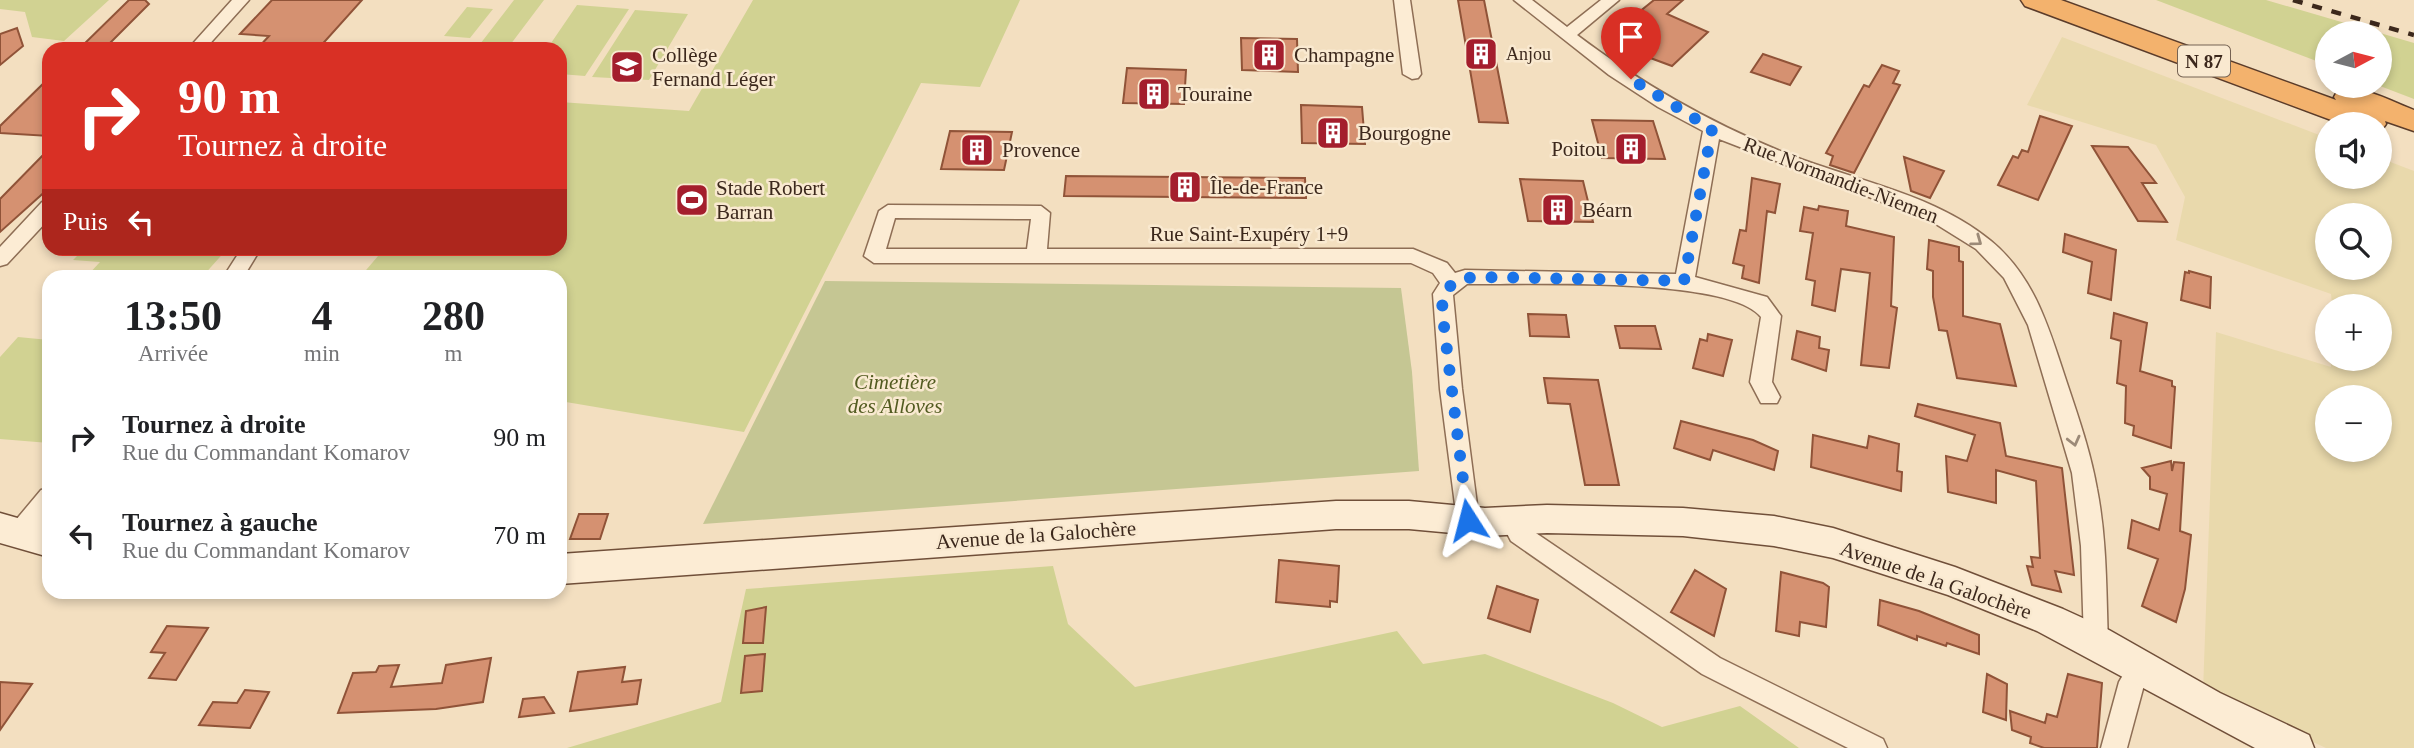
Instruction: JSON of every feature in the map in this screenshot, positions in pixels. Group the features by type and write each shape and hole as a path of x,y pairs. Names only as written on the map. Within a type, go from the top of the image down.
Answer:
{"highway":[{"name":"N 87","path":"2035,0 2338,112"},
{"name":"N 87","path":"2083,0 2414,121"},
{"path":"2392,132 2414,140"}],"main road":[{"name":"Avenue de la Galochère","path":"567,569 1309,516 1409,514 1512,522 1636,520 1727,524 1833,543 1908,566 2038,616 2096,642 2207,705 2295,748"}],"street":[{"path":"202,42 241,0"},
{"path":"1402,0 1412,74"},
{"name":"Rue Normandie-Niemen","path":"1522,0 1567,36 1652,94 1712,129 1942,219 1979,241 2003,263 2020,286 2039,327 2071,428 2085,489 2097,589 2096,642"},
{"path":"1567,36 1611,0"},
{"path":"1684,281 1712,129"},
{"name":"Rue Saint-Exupéry 1+9","path":"1036,258 1041,213 888,211 874,256 1036,258 1413,256 1440,268 1451,283"},
{"path":"0,259 42,214"},
{"path":"1468,520 1442,310 1443,294 1451,283 1465,277 1684,281 1760,302 1771,316 1761,382 1769,397"},
{"path":"22,535 42,507"},
{"path":"1512,522 1519,534 1711,666 1874,748"},
{"path":"2114,748 2132,682 2141,667"}],"shaded area":[{"path":"2062,37 2315,133 2315,189 2392,189 2392,163 2414,171 2414,748 2326,748 2203,691 2216,332 2315,362 2315,371 2392,371 2392,294 2331,294 2176,240 2185,197 2156,145 2027,105"}],"green space":[{"path":"0,0 109,0 64,41 32,37 25,12 0,9"},
{"path":"514,0 544,0 512,42 482,42"},
{"path":"753,0 1020,0 980,87 921,83 744,432 567,402 567,270 366,270 378,256 567,256 567,102 689,111"},
{"path":"2156,0 2266,0 2338,21 2315,21 2315,60"},
{"path":"577,5 629,9 585,76 567,75 567,42 552,42"},
{"path":"467,7 493,9 470,38 444,36"},
{"path":"635,10 688,14 649,80 592,77"},
{"path":"2392,37 2414,43 2414,99 2392,91"},
{"path":"77,256 221,256 208,270 93,270 100,262 73,260"},
{"name":"Cimetière des Alloves","path":"825,281 1401,288 1412,372 1419,471 703,524"},
{"path":"18,337 42,339 42,442 0,439 0,357"},
{"path":"1053,566 1068,624 1135,687 1397,631 1423,664 1485,654 1613,703 1662,727 1740,706 1799,748 567,748 721,702 746,589"}],"building":[{"path":"129,0 145,0 149,4 111,42 86,42"},
{"path":"272,0 362,0 324,42 263,42 269,36 240,34"},
{"name":"Anjou","path":"1458,0 1484,0 1508,123 1479,122"},
{"path":"1654,0 1683,0 1667,14 1708,32 1672,66 1645,56 1650,51 1613,33"},
{"path":"17,28 23,46 0,65 0,34"},
{"name":"Champagne","path":"1241,38 1297,39 1298,72 1242,70"},
{"path":"1763,54 1801,67 1790,85 1751,72"},
{"path":"1882,65 1899,71 1893,83 1900,85 1854,173 1830,165 1833,156 1826,153 1864,85 1869,87"},
{"name":"Touraine","path":"1127,68 1186,70 1184,104 1123,103"},
{"path":"42,85 42,136 0,133 0,126"},
{"name":"Bourgogne","path":"1301,105 1362,107 1365,144 1302,143"},
{"path":"2040,116 2072,126 2038,200 1998,185 2013,156 2018,158 2022,150 2028,152"},
{"name":"Poitou","path":"1592,120 1653,121 1665,159 1602,158"},
{"name":"Provence","path":"950,131 1012,132 1004,170 941,169"},
{"path":"2092,146 2128,147 2156,183 2142,183 2167,222 2138,221"},
{"path":"42,156 42,194 0,232 0,199"},
{"path":"1904,157 1944,171 1930,198 1911,191"},
{"name":"Île-de-France","path":"1066,176 1305,178 1306,198 1064,196"},
{"path":"1752,178 1780,184 1775,213 1767,211 1759,283 1742,278 1744,266 1733,263 1740,230 1746,231"},
{"name":"Béarn","path":"1520,179 1583,181 1593,222 1528,221"},
{"path":"1819,206 1848,211 1846,226 1894,237 1891,306 1897,308 1889,368 1861,365 1870,273 1841,269 1835,311 1812,305 1815,281 1806,279 1813,233 1800,231 1804,207 1818,210"},
{"path":"2065,234 2116,250 2111,300 2088,293 2092,262 2063,252"},
{"path":"1929,240 1959,247 1959,261 1963,262 1963,316 2000,324 2016,386 1957,378 1947,331 1939,330 1933,297 1933,271 1927,269"},
{"path":"2185,272 2211,277 2210,308 2181,300"},
{"path":"2114,313 2147,323 2140,371 2172,381 2172,386 2175,387 2171,448 2133,435 2134,426 2125,423 2126,386 2117,383 2121,341 2111,338"},
{"path":"1528,314 1566,315 1569,337 1530,336"},
{"path":"1615,326 1655,326 1661,349 1620,348"},
{"path":"1797,331 1820,337 1819,348 1829,350 1826,371 1792,359"},
{"path":"1708,334 1732,340 1723,376 1693,368 1700,339 1707,341"},
{"path":"1544,378 1598,380 1619,485 1585,485 1570,404 1548,403"},
{"path":"1918,404 2000,423 2006,456 2062,468 2074,575 2055,571 2061,592 2032,585 2027,566 2033,567 2031,557 2040,558 2036,481 1996,470 1996,503 1948,492 1946,456 1967,461 1975,435 1915,416"},
{"path":"1681,421 1753,440 1778,451 1774,470 1713,450 1710,460 1674,448"},
{"path":"1813,435 1867,448 1869,436 1899,444 1897,471 1902,472 1901,491 1811,467"},
{"path":"2171,461 2172,471 2174,462 2184,463 2180,531 2191,535 2185,589 2176,622 2142,606 2158,559 2128,548 2132,520 2159,530 2167,494 2150,489 2150,477 2142,468"},
{"path":"579,514 608,514 600,539 570,539"},
{"path":"1279,560 1339,566 1337,602 1330,601 1330,607 1276,602"},
{"path":"1695,570 1726,589 1714,636 1671,612"},
{"path":"1781,572 1829,587 1826,627 1800,622 1799,636 1776,631"},
{"path":"1497,586 1538,600 1530,632 1488,618"},
{"path":"1880,600 1919,611 1979,635 1979,654 1917,636 1917,640 1878,625"},
{"path":"766,607 763,643 743,643 746,611"},
{"path":"167,626 208,628 176,680 149,678 165,653 151,652"},
{"path":"765,654 762,691 741,693 745,656"},
{"path":"491,658 483,702 436,709 338,713 353,673 376,672 379,666 399,665 391,687 442,683 446,665"},
{"path":"625,667 622,682 641,680 637,704 570,711 578,672"},
{"path":"1987,674 2007,684 2006,720 1983,712"},
{"path":"2068,674 2102,683 2097,748 2044,748 2030,743 2031,737 2012,730 2010,711 2045,723 2047,714 2057,717"},
{"path":"0,682 32,684 0,730"},
{"path":"245,690 269,692 250,728 199,725 213,702 237,703"},
{"path":"544,697 554,713 519,717 523,699"}],"railway":[{"path":"2293,0 2414,35"}],"place":[{"name":"Anjou","path":"1481,54"},
{"name":"Champagne","path":"1269,55"},
{"name":"Collège Fernand Léger","path":"627,67"},
{"name":"Touraine","path":"1154,94"},
{"name":"Bourgogne","path":"1333,133"},
{"name":"Poitou","path":"1631,149"},
{"name":"Provence","path":"977,150"},
{"name":"Île-de-France","path":"1185,187"},
{"name":"Stade Robert Barran","path":"692,200"},
{"name":"Béarn","path":"1558,210"}],"route":[{"path":"1468,520 1442,310 1443,294 1451,283 1465,277 1684,281 1712,129 1631,79"}]}
